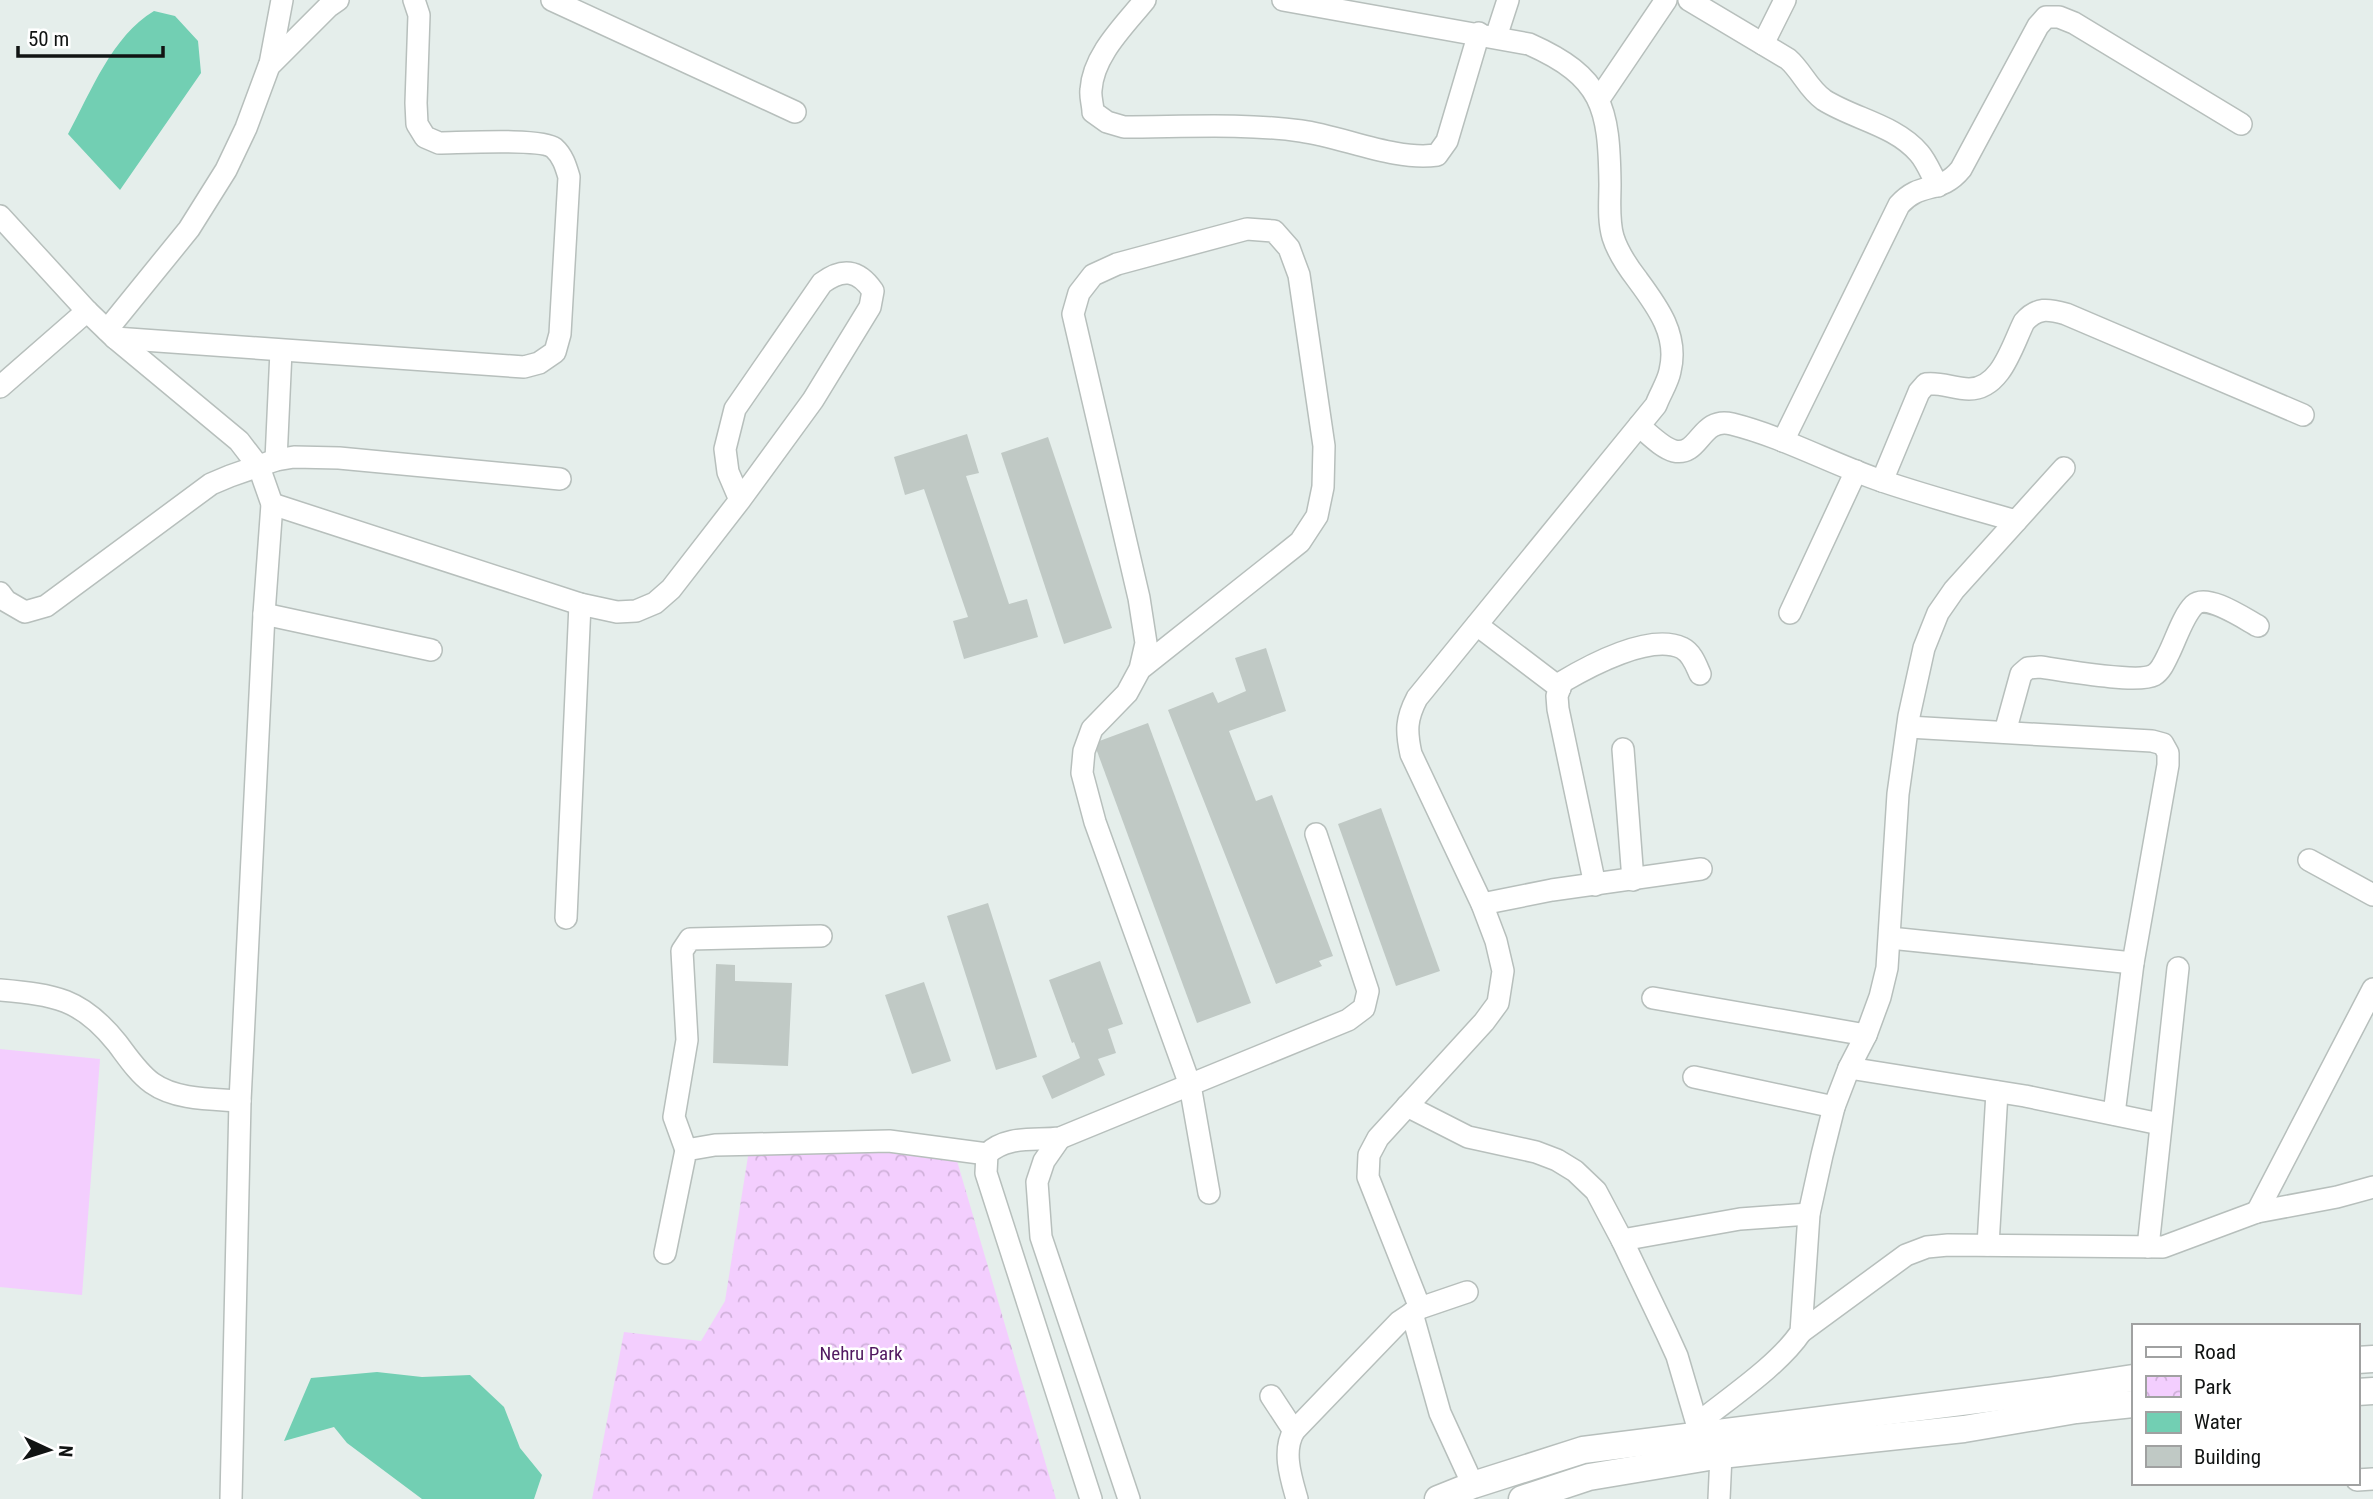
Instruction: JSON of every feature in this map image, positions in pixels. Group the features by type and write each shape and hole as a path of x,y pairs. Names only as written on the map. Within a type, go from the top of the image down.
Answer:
{"main road":[{"path":"1438,1499 1583,1450 1699,1429 2035,1393 2132,1378"},
{"path":"1522,1499 1589,1477 1721,1455 1964,1429 2076,1410 2132,1404"}],"street":[{"path":"111,334 189,229 226,170 246,128 269,66 282,0"},
{"path":"269,66 338,0"},
{"path":"111,334 281,351 524,367 539,363 555,352 560,334 569,177 564,161 553,147 535,142 439,143 425,137 417,124 419,15 414,0"},
{"path":"551,0 795,112"},
{"path":"1145,0 1108,47 1096,69 1091,89 1093,112 1107,122 1124,127 1271,128 1335,137 1404,155 1424,157 1437,155 1447,141 1488,35 1507,0"},
{"path":"1283,0 1529,44 1559,57 1582,77 1599,99 1607,124 1613,237 1623,260 1654,302 1669,331 1674,351 1670,372 1656,405 1417,698 1408,713 1407,735 1411,754 1482,904 1496,941 1503,971 1498,1003 1484,1022 1378,1138 1369,1156 1368,1177 1416,1310 1440,1413 1473,1485"},
{"path":"1599,99 1666,0"},
{"path":"1689,0 1798,68 1812,90 1824,100 1894,133 1911,145 1922,156 1938,186"},
{"path":"1763,44 1784,0"},
{"path":"1783,441 1899,205 1909,194 1952,181 2038,26 2046,17 2059,17 2074,23 2241,124"},
{"path":"0,216 111,334 267,463"},
{"path":"1140,669 1300,542 1317,516 1323,487 1324,446 1299,275 1289,248 1274,231 1247,229 1117,264 1093,275 1079,293 1073,314 1139,598 1146,643 1140,669 1127,693 1092,729 1084,751 1082,773 1095,821 1190,1085 1209,1193"},
{"path":"272,505 580,604 617,611 636,611 655,603 671,589 740,500 813,400 870,307 873,290 865,279 847,272 833,274 822,282 735,409 725,449 727,472 740,500"},
{"path":"1882,481 1919,392 1926,384 1944,384 1967,390 1982,388 1992,382 2024,322 2032,313 2041,310 2066,314 2303,415"},
{"path":"0,387 87,311"},
{"path":"231,1499 240,1101 264,614 272,505 267,463 281,351"},
{"path":"1639,426 1672,450 1684,451 1717,422 1730,423 1882,481 2016,522"},
{"path":"0,593 6,601 25,612 46,606 211,484 267,463 294,457 339,458 560,479"},
{"path":"1801,1332 1809,1214 1834,1107 1849,1068 1866,1035 1887,968 1898,794 1924,649 1938,613 1954,590 2064,468"},
{"path":"1790,613 1856,471"},
{"path":"2005,732 2021,674 2028,668 2040,667 2134,678 2154,675 2163,666 2189,612 2196,603 2204,601 2216,604 2258,626"},
{"path":"566,918 580,604"},
{"path":"264,614 431,650"},
{"path":"1477,625 1560,688"},
{"path":"1595,885 1558,709 1557,696 1562,682 1630,650 1654,646 1681,647 1695,661 1700,674"},
{"path":"1908,727 2152,741 2163,744 2168,753 2133,963 2114,1114"},
{"path":"1623,749 1633,880"},
{"path":"1091,1499 985,1173 988,1154 998,1145 1017,1140 1060,1138 1348,1020 1364,1008 1368,991 1316,834"},
{"path":"2309,860 2373,895"},
{"path":"1482,904 1701,869"},
{"path":"665,1253 686,1150 674,1117 688,1040 682,951 690,939 821,936"},
{"path":"1890,938 2133,963"},
{"path":"2148,1247 2178,968"},
{"path":"2257,1212 2373,989"},
{"path":"0,990 42,994 75,1004 100,1023 152,1083 178,1095 240,1101"},
{"path":"1653,998 1866,1035"},
{"path":"1849,1068 1997,1092 2160,1124"},
{"path":"1694,1077 1834,1107"},
{"path":"1988,1245 1997,1092"},
{"path":"1408,1106 1468,1138 1536,1152 1557,1160 1596,1191 1677,1356 1699,1429 1794,1343 1801,1332 1906,1255 1938,1246 2163,1247 2257,1212 2337,1197 2373,1187"},
{"path":"1060,1138 1044,1161 1037,1182 1041,1237 1129,1499"},
{"path":"686,1150 715,1145 888,1141 988,1154"},
{"path":"1622,1240 1740,1219 1809,1214"},
{"path":"1297,1499 1288,1440 1294,1431 1381,1339 1416,1310 1468,1292"},
{"path":"1271,1396 1294,1431"},
{"path":"1718,1499 1721,1455"}],"green space":[{"path":"0,1049 100,1059 82,1295 0,1287"},
{"name":"Nehru Park","path":"749,1150 955,1154 1056,1499 592,1499 624,1332 701,1341 725,1301"}],"water":[{"path":"154,11 175,16 198,41 201,73 120,190 68,134 114,50 139,22"},
{"path":"377,1372 422,1377 470,1375 504,1407 520,1448 542,1475 534,1499 422,1499 347,1443 334,1427 284,1441 311,1378"}],"building":[{"path":"967,434 979,473 966,476 1009,604 1027,599 1038,637 964,659 953,621 968,617 924,489 905,495 894,457"},
{"path":"1048,437 1112,628 1064,644 1001,453"},
{"path":"1266,648 1286,711 1229,731 1256,801 1272,795 1333,956 1319,961 1322,966 1276,984 1168,710 1213,692 1218,703 1246,691 1235,658"},
{"path":"1148,723 1251,1003 1197,1023 1094,743"},
{"path":"1381,808 1440,971 1396,986 1338,824"},
{"path":"988,903 1037,1057 996,1070 947,916"},
{"path":"1100,961 1123,1024 1108,1029 1116,1053 1098,1059 1105,1075 1052,1099 1042,1076 1080,1058 1049,980"},
{"path":"716,964 735,965 735,981 792,983 788,1066 713,1063"},
{"path":"924,982 951,1061 912,1074 885,995"}]}
